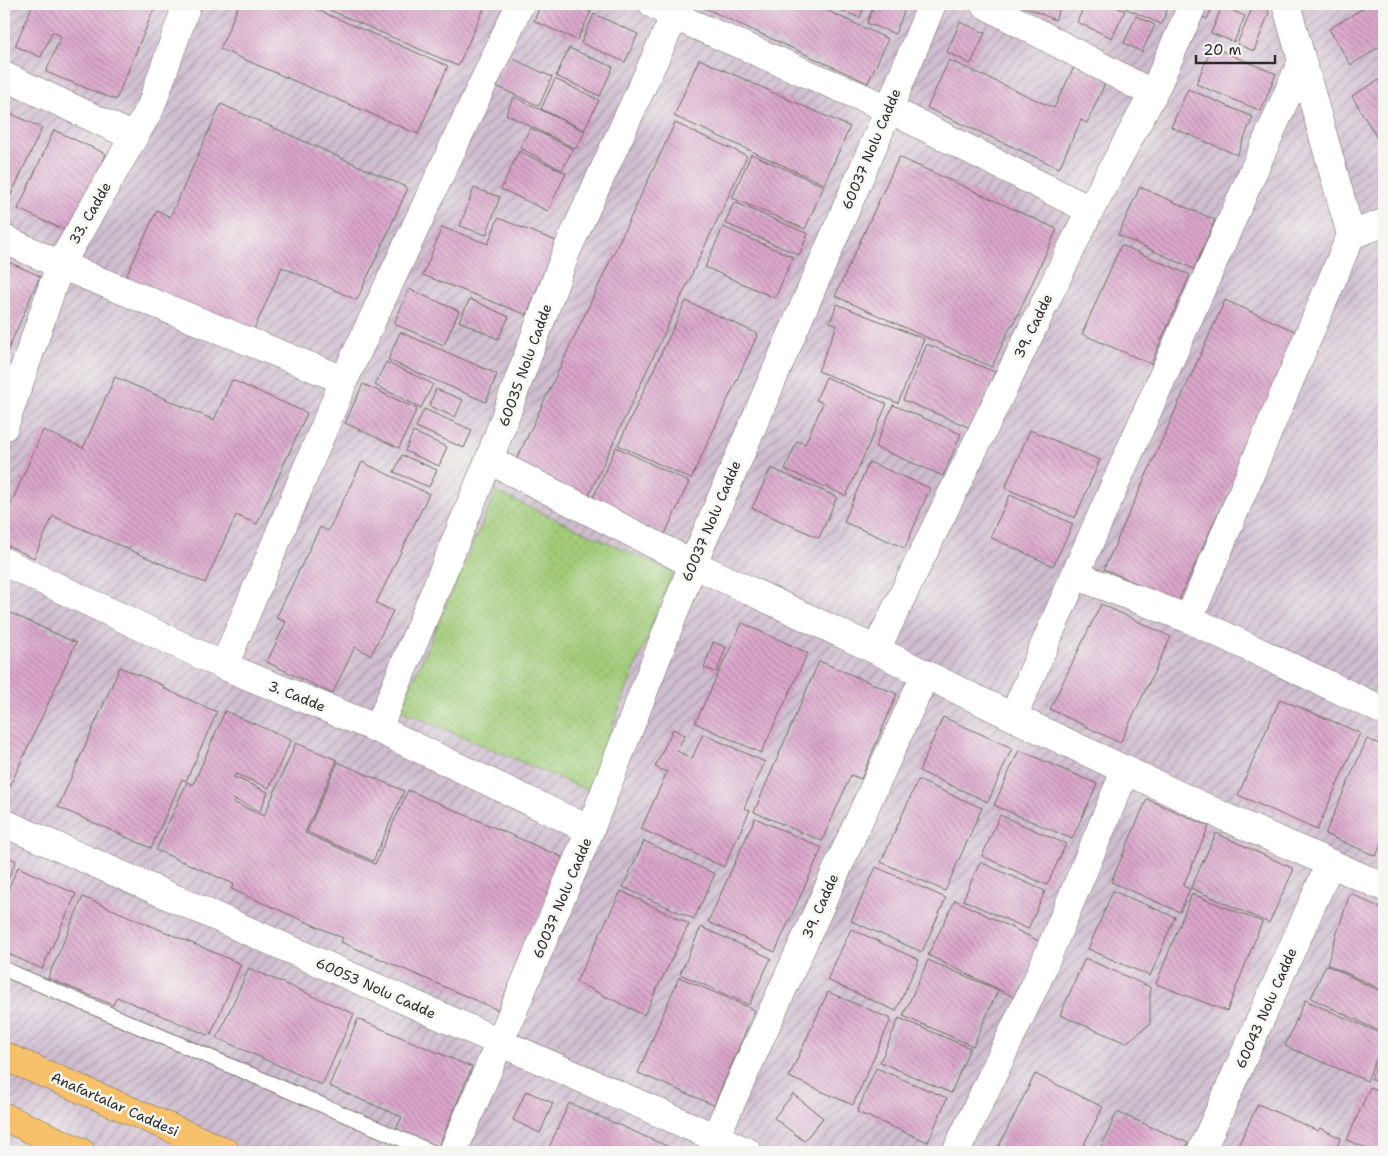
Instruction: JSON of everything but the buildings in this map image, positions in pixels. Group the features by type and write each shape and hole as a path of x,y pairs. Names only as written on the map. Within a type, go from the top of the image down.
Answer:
{"main road":[{"name":"Anafartalar Caddesi","path":"4,1056 211,1149"},
{"path":"4,1117 81,1152"}],"street":[{"name":"33. Cadde","path":"4,426 60,265 150,110 187,4"},
{"path":"224,666 344,380 520,4"},
{"name":"60037 Nolu Cadde","path":"452,1152 590,830 693,564 889,109 932,4"},
{"path":"984,4 1153,94"},
{"name":"39. Cadde","path":"876,650 1090,210 1153,94 1194,4"},
{"path":"1189,619 1351,235 1286,4"},
{"path":"669,8 889,109 1090,210"},
{"name":"60035 Nolu Cadde","path":"378,729 490,460 566,250 669,8"},
{"path":"1013,717 1302,61"},
{"path":"4,76 134,137"},
{"path":"1351,235 1384,223"},
{"path":"4,240 60,265 344,380"},
{"path":"490,460 693,564 925,675 1225,817 1384,887"},
{"name":"3. Cadde","path":"4,562 224,666 378,729 590,830"},
{"path":"1075,575 1189,619 1384,711"},
{"name":"39. Cadde","path":"715,1138 925,675"},
{"path":"956,1152 1037,981 1126,769"},
{"name":"60053 Nolu Cadde","path":"4,822 748,1152"},
{"name":"60043 Nolu Cadde","path":"1201,1152 1330,864"}],"lane":[{"path":"4,969 432,1152"}],"shaded area":[{"path":"4,4 1384,4 1384,1152 4,1152"}],"green space":[{"path":"496,492 673,572 587,790 400,710"}]}
